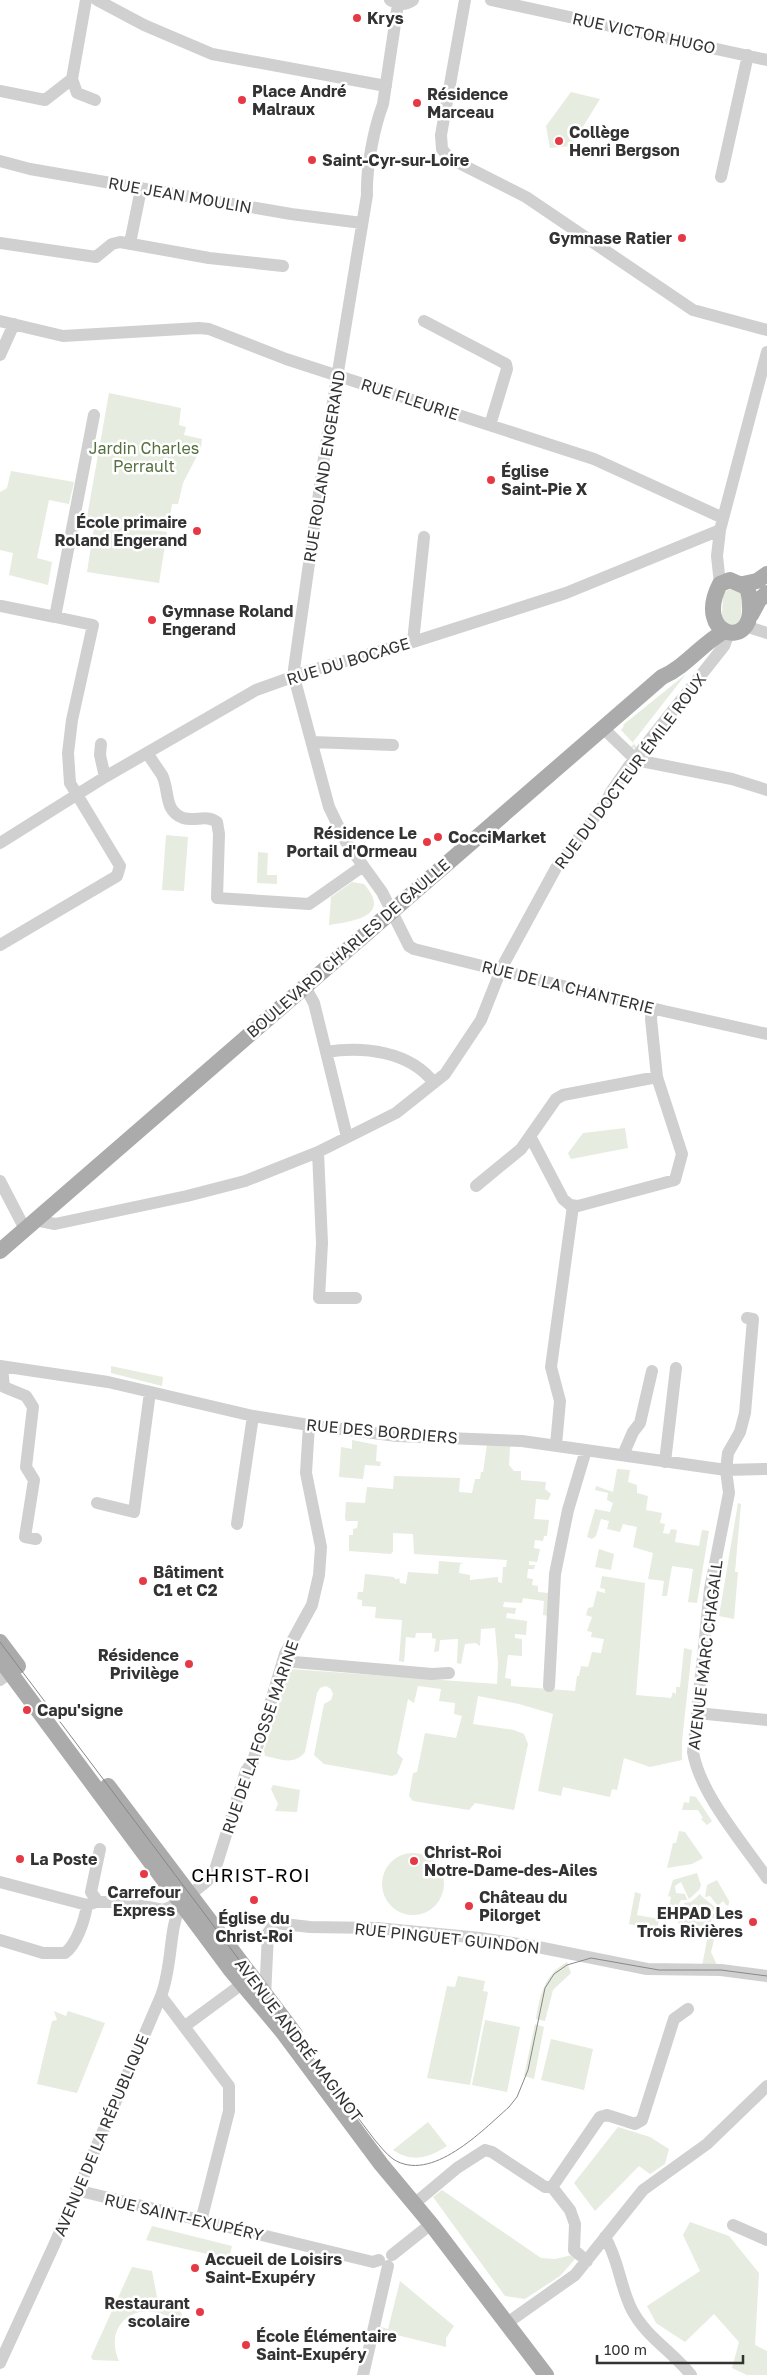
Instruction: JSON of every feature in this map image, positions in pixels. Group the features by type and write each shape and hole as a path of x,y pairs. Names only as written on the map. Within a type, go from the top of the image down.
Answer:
{"main road":[{"path":"728,579 757,580 767,574"},
{"path":"728,579 748,591 748,620"},
{"path":"728,579 713,601 723,628 740,631 755,606 767,593"},
{"name":"BOULEVARD CHARLES DE GAULLE","path":"0,1251 662,677 668,668 697,642 723,628"},
{"name":"AVENUE ANDRÉ MAGINOT","path":"0,1642 185,1898 417,2202 427,2209 431,2224 546,2375"},
{"name":"AVENUE ANDRÉ MAGINOT","path":"0,1659 5,1676 185,1898 242,1984 264,2002"}],"street":[{"path":"86,0 72,79 77,93 95,100"},
{"path":"97,0 144,25 212,54 386,86"},
{"path":"394,2 405,4 413,0"},
{"path":"465,0 440,135 442,149 448,158 526,197 693,310 767,330"},
{"name":"RUE VICTOR HUGO","path":"491,0 767,60"},
{"name":"RUE ROLAND ENGERAND","path":"392,910 382,892 346,842 329,807 294,677 337,376 367,195 370,165 386,86 394,2"},
{"path":"721,177 748,55"},
{"path":"0,91 45,100 72,79"},
{"name":"RUE JEAN MOULIN","path":"0,161 30,169 291,214 362,223"},
{"path":"130,243 140,194"},
{"path":"0,243 96,257 116,243 130,243 209,258 283,266"},
{"path":"424,320 506,364 507,369 490,425"},
{"name":"RUE FLEURIE","path":"0,321 63,336 209,329 337,376 594,459 721,524"},
{"path":"0,356 14,324"},
{"path":"728,579 717,556 721,524 767,352"},
{"path":"55,617 94,415"},
{"name":"RUE DU BOCAGE","path":"0,843 105,777 256,690 309,671 413,642 566,593 721,524"},
{"path":"413,642 424,536"},
{"path":"0,945 117,876 120,866 70,783 69,743 93,624 1,606"},
{"path":"748,620 767,633"},
{"name":"RUE DU DOCTEUR ÉMILE ROUX","path":"30,1224 55,1224 187,1196 245,1181 318,1152 391,1118 445,1074 481,1020 501,968 556,868 724,646 723,628"},
{"path":"603,728 636,760 732,779 767,790"},
{"path":"312,742 393,745"},
{"path":"101,744 100,754 105,777"},
{"path":"147,753 162,776 167,801 174,812 188,819 209,818 217,822 219,834 217,898 309,904 363,866"},
{"name":"RUE DE LA CHANTERIE","path":"392,910 410,946 414,949 501,968 652,1008 767,1034"},
{"path":"304,986 314,1004 347,1137"},
{"path":"530,1136 563,1199 573,1206 675,1180 682,1154 657,1076 651,1019 652,1008"},
{"path":"326,1052 355,1050 383,1053 412,1064 426,1074 434,1083"},
{"path":"476,1186 521,1149 556,1099 563,1095 657,1076"},
{"path":"318,1152 322,1243 319,1298 356,1298"},
{"path":"0,1181 30,1224"},
{"path":"556,1445 560,1401 551,1367 573,1206"},
{"path":"726,1470 728,1453 740,1432 745,1413 752,1319 747,1318"},
{"path":"1,1366 4,1387 26,1396 34,1407 26,1467 34,1480 25,1537 36,1539"},
{"name":"RUE DES BORDIERS","path":"1,1366 104,1382 253,1416 309,1425 397,1436 522,1441 726,1470 767,1469"},
{"path":"665,1462 676,1368"},
{"path":"623,1455 633,1432 640,1423 652,1371"},
{"path":"97,1503 134,1512 150,1392"},
{"path":"236,1524 253,1416"},
{"name":"RUE DE LA FOSSE MARINE","path":"185,1898 214,1873 246,1771 253,1761 287,1649 312,1606 319,1574 321,1547 306,1473 309,1425"},
{"path":"549,1686 555,1574 568,1510 586,1450"},
{"name":"AVENUE MARC CHAGALL","path":"726,1470 729,1493 710,1589 693,1752 696,1770 708,1793 767,1878"},
{"path":"283,1662 432,1674 449,1673"},
{"path":"696,1713 767,1720"},
{"path":"0,1940 43,1953 66,1953 70,1949 93,1903 91,1892 100,1849"},
{"path":"0,1882 93,1903 120,1902 164,1910 185,1898"},
{"name":"AVENUE DE LA RÉPUBLIQUE","path":"0,2363 47,2261 161,1996 168,1978 174,1919 185,1898"},
{"name":"RUE PINGUET GUINDON","path":"264,2002 268,1933 275,1923 310,1927 377,1928 480,1938 659,1970 721,1970 767,1976"},
{"path":"185,2026 242,1984"},
{"path":"161,1996 229,2086 231,2097 224,2133 201,2222"},
{"path":"552,2187 600,2117 607,2115 635,2124 642,2120 674,2019 688,2009"},
{"path":"507,2323 575,2274 588,2261 643,2190 707,2144 764,2093"},
{"path":"417,2202 457,2168 485,2150 492,2152 545,2187 552,2187"},
{"path":"552,2187 570,2210 575,2224 574,2250 588,2261"},
{"name":"RUE SAINT-EXUPÉRY","path":"76,2190 201,2222 373,2262 386,2260"},
{"path":"363,2375 386,2260 431,2224"},
{"path":"732,2225 767,2240"},
{"path":"605,2238 614,2254 626,2296 638,2320 691,2375"}],"green space":[{"path":"571,92 600,99 571,146 550,148 546,126"},
{"name":"Jardin Charles Perrault","path":"109,393 181,408 179,425 186,427 184,435 202,439 201,448 183,483 178,504 172,504 168,529 87,517"},
{"path":"11,471 74,482 69,504 49,500 37,558 52,562 48,585 9,575 13,553 0,550 0,492 7,488"},
{"path":"95,521 167,532 159,583 87,572"},
{"path":"732,588 737,589 742,595 741,620 735,625 727,624 722,617 723,593"},
{"path":"686,674 633,742 637,748 628,749 634,744 621,730 623,725"},
{"path":"166,835 188,837 184,891 162,890"},
{"path":"258,852 268,853 267,875 277,875 277,884 257,883"},
{"path":"352,882 364,884 372,895 374,903 372,910 359,919 329,925 331,897"},
{"path":"625,1128 628,1148 571,1159 568,1153 583,1133"},
{"path":"111,1366 163,1377 162,1386 111,1373"},
{"path":"352,1440 377,1445 376,1461 381,1462 380,1466 365,1465 363,1479 339,1477 341,1447 352,1449"},
{"path":"487,1444 510,1446 509,1465 514,1471 521,1471 521,1480 546,1482 545,1489 551,1494 548,1500 536,1499 534,1519 549,1520 547,1536 544,1536 543,1541 535,1540 534,1548 540,1549 537,1562 529,1561 529,1565 535,1565 534,1569 528,1569 527,1578 533,1579 532,1585 538,1586 538,1592 549,1593 549,1616 543,1615 544,1601 523,1598 522,1603 504,1602 503,1607 516,1608 515,1614 507,1613 506,1618 527,1621 526,1635 515,1634 515,1638 522,1639 522,1656 508,1655 505,1678 511,1679 511,1686 575,1691 577,1676 579,1676 581,1666 588,1667 592,1652 601,1653 604,1639 591,1637 592,1632 587,1631 592,1617 586,1615 588,1608 593,1607 597,1591 605,1593 605,1589 600,1588 602,1576 645,1583 636,1695 671,1698 673,1692 676,1694 676,1687 680,1687 684,1648 692,1650 682,1741 682,1760 650,1767 624,1758 617,1790 612,1789 610,1797 563,1787 561,1796 538,1791 553,1714 519,1704 478,1696 473,1724 514,1730 524,1734 528,1744 514,1810 475,1803 469,1810 413,1801 409,1796 413,1773 417,1772 425,1733 456,1738 462,1716 454,1714 455,1703 439,1701 441,1689 418,1686 414,1703 408,1699 397,1753 403,1759 397,1774 392,1776 324,1764 314,1755 324,1704 331,1700 333,1694 331,1689 326,1686 320,1688 317,1693 305,1752 296,1759 291,1760 281,1760 265,1756 264,1750 290,1669 497,1684 498,1663 495,1628 481,1629 480,1646 476,1643 465,1644 461,1664 457,1663 458,1639 440,1640 439,1651 434,1652 436,1639 432,1638 432,1633 416,1633 415,1638 406,1637 404,1662 399,1661 402,1620 375,1618 376,1607 362,1606 362,1600 357,1599 358,1592 363,1592 365,1574 394,1577 395,1579 399,1577 400,1583 406,1584 408,1572 438,1574 439,1561 464,1563 460,1564 459,1573 470,1575 470,1580 498,1577 498,1582 502,1583 503,1567 506,1567 507,1560 414,1554 413,1534 393,1533 393,1551 391,1554 349,1551 349,1535 353,1535 353,1529 357,1528 358,1521 346,1521 345,1518 346,1502 365,1503 367,1487 393,1489 394,1476 460,1478 459,1492 472,1493 475,1479 480,1479 481,1472 483,1472"},
{"path":"617,1469 630,1470 628,1482 637,1485 637,1493 648,1496 646,1510 662,1513 660,1523 665,1524 663,1533 669,1534 671,1529 677,1530 675,1542 699,1546 702,1530 709,1531 697,1603 688,1602 693,1569 672,1566 667,1596 662,1596 664,1581 648,1579 653,1553 633,1547 637,1527 623,1524 620,1532 607,1529 609,1521 601,1519 596,1536 592,1539 587,1537 595,1509 610,1512 613,1503 607,1500 608,1493 595,1490 596,1486 613,1492"},
{"path":"738,1503 741,1504 735,1572 738,1572 734,1619 719,1616"},
{"path":"599,1549 614,1554 611,1570 595,1567"},
{"path":"273,1785 300,1790 297,1812 275,1811 278,1804 271,1789"},
{"path":"690,1796 696,1797 712,1821 707,1825 701,1819 703,1818 698,1810 682,1810 684,1802 689,1803"},
{"path":"679,1831 685,1832 703,1858 692,1864 667,1868 673,1843 676,1843"},
{"path":"407,1853 419,1853 435,1862 442,1872 444,1884 442,1896 435,1906 419,1915 407,1915 396,1910 387,1901 382,1890 382,1878 387,1867 396,1858"},
{"path":"697,1873 701,1885 699,1890 689,1899 681,1882 675,1886 676,1893 685,1894 687,1900 681,1900 678,1906 696,1912 720,1914 719,1919 712,1918 709,1930 716,1932 711,1952 717,1965 702,1966 708,1935 695,1932 696,1927 678,1924 679,1913 668,1911 671,1897 668,1896 673,1880"},
{"path":"717,1880 729,1901 727,1906 723,1901 718,1906 710,1896 705,1897 707,1885"},
{"path":"635,1892 641,1894 637,1915 659,1919 657,1930 629,1924"},
{"path":"700,1894 718,1911 684,1907 684,1903 691,1902"},
{"path":"567,1962 571,1973 553,1990 545,2021 536,2019 544,1986 553,1973"},
{"path":"458,1976 485,1981 483,1991 488,1992 470,2085 427,2078 447,1986 455,1987"},
{"path":"54,2011 66,2016 68,2011 105,2023 77,2093 37,2084 52,2021 57,2020"},
{"path":"485,2020 520,2027 507,2092 472,2085"},
{"path":"535,2024 544,2027 534,2079 524,2076"},
{"path":"551,2039 593,2049 584,2090 541,2080"},
{"path":"428,2122 447,2146 434,2154 414,2158 407,2157 393,2150"},
{"path":"618,2127 650,2137 669,2149 665,2164 650,2174 639,2166 595,2211 574,2183"},
{"path":"442,2190 541,2258 555,2259 572,2255 576,2258 560,2276 525,2299 505,2296 433,2197"},
{"path":"690,2222 729,2236 759,2273 755,2345 767,2351 767,2375 747,2375 732,2368 739,2342 714,2314 685,2342 656,2323 647,2306 700,2271 683,2235"},
{"path":"152,2226 232,2246 229,2259 146,2240"},
{"path":"132,2267 152,2271 157,2297 174,2305 182,2314 182,2320 175,2322 163,2315 139,2312 121,2324 116,2334 115,2347 119,2361 93,2360 91,2357"},
{"path":"400,2281 454,2326 446,2338 446,2347 380,2331 381,2327 388,2329"}],"tram line":[{"path":"0,1642 374,2139 393,2159 408,2165 424,2165 440,2160 471,2140 509,2107 517,2097 528,2070 545,1988 554,1974 567,1965 591,1958 659,1970 721,1970 767,1976"}],"place":[{"name":"Krys","path":"357,18"},
{"name":"Place André Malraux","path":"242,100"},
{"name":"Résidence Marceau","path":"417,103"},
{"name":"Collège Henri Bergson","path":"559,141"},
{"name":"Saint-Cyr-sur-Loire","path":"312,160"},
{"name":"Gymnase Ratier","path":"682,238"},
{"name":"Église Saint-Pie X","path":"491,480"},
{"name":"École primaire Roland Engerand","path":"197,531"},
{"name":"Gymnase Roland Engerand","path":"152,620"},
{"name":"CocciMarket","path":"438,837"},
{"name":"Résidence Le Portail d'Ormeau","path":"427,842"},
{"name":"Bâtiment C1 et C2","path":"143,1581"},
{"name":"Résidence Privilège","path":"189,1664"},
{"name":"Capu'signe","path":"27,1710"},
{"name":"La Poste","path":"20,1859"},
{"name":"Christ-Roi Notre-Dame-des-Ailes","path":"414,1861"},
{"name":"Carrefour Express","path":"144,1874"},
{"name":"Église du Christ-Roi","path":"254,1900"},
{"name":"Château du Pilorget","path":"469,1906"},
{"name":"EHPAD Les Trois Rivières","path":"753,1922"},
{"name":"Accueil de Loisirs Saint-Exupéry","path":"195,2268"},
{"name":"Restaurant scolaire","path":"200,2312"},
{"name":"École Élémentaire Saint-Exupéry","path":"246,2345"}],"district":[{"name":"CHRIST-ROI","path":"251,1874"}]}
